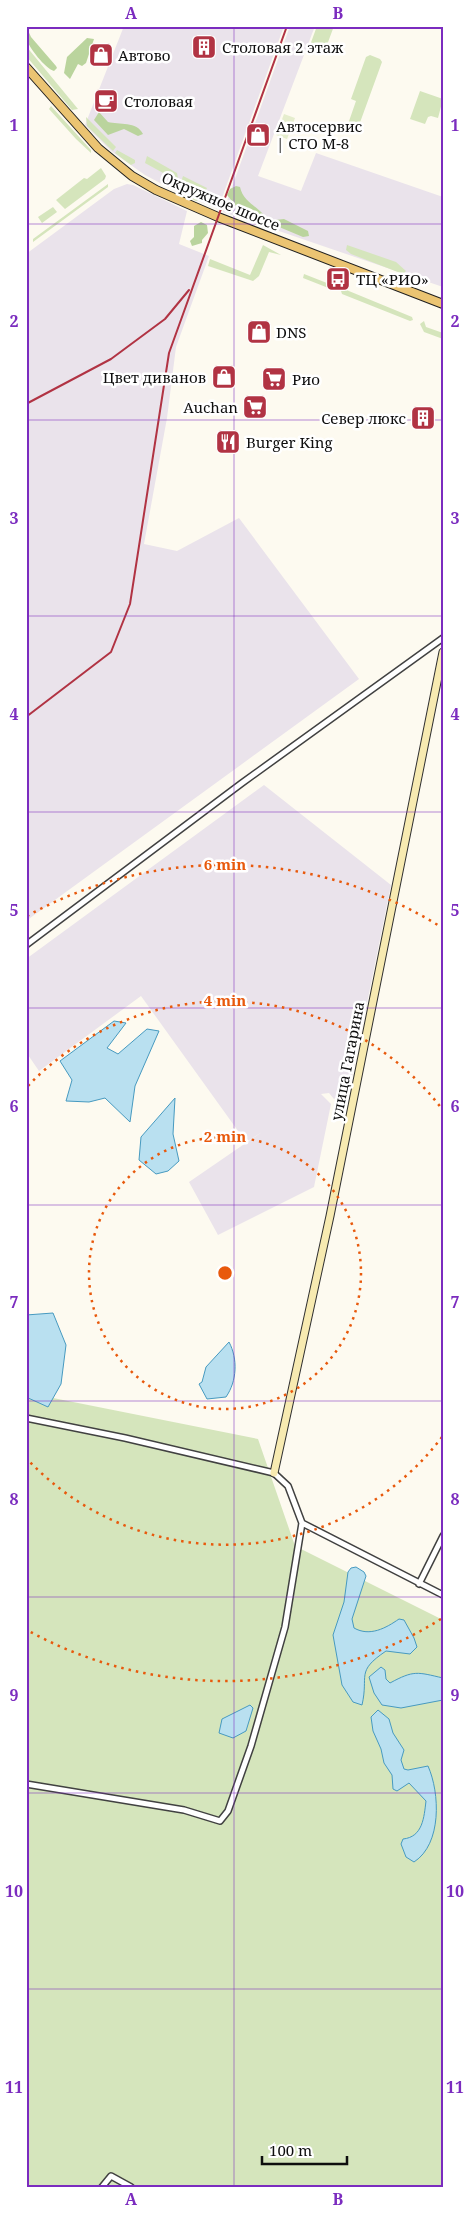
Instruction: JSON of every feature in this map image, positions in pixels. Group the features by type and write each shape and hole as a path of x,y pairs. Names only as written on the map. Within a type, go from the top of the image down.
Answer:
{"main road":[{"name":"Окружное шоссе","path":"26,67 98,148 132,176 156,190 218,217 443,304"}],"street":[{"path":"26,945 242,783 443,638"},
{"name":"улица Гагарина","path":"274,1473 330,1216 443,652"},
{"path":"26,1418 125,1438 274,1473 288,1486 302,1523 285,1627 271,1680 228,1811 220,1821 184,1810 26,1784"},
{"path":"302,1523 443,1595"},
{"path":"419,1584 443,1536"},
{"path":"102,2187 111,2176 131,2187"}],"shaded area":[{"path":"124,26 284,26 218,209 181,194 145,175 111,151 85,125"},
{"path":"290,26 315,26 258,176 301,191 316,153 443,197 443,287 223,212"},
{"path":"127,184 133,185 187,211 179,244 209,256 176,347 167,418 144,544 177,551 239,518 359,679 26,921 26,254 114,189"},
{"path":"264,785 391,885 350,1087 334,1099 329,1093 321,1094 331,1104 314,1187 218,1235 189,1182 262,1132 246,1142 141,996 39,1071 26,1052 26,959"}],"green space":[{"path":"26,26 31,37 56,66 57,68 54,71 42,62 30,47 26,37"},
{"path":"317,26 334,26 324,53 309,48"},
{"path":"87,38 94,39 86,63 82,66 78,64 70,79 64,73 67,57"},
{"path":"26,46 78,109 72,110 26,56"},
{"path":"370,55 380,59 382,62 358,128 348,124 356,101 351,99 366,57"},
{"path":"420,91 443,99 438,118 428,117 425,124 410,119"},
{"path":"51,106 91,150 91,153 49,109"},
{"path":"99,112 108,122 132,125 137,127 143,134 138,136 124,129 108,135 94,120"},
{"path":"284,114 295,118 287,139 276,135"},
{"path":"86,117 116,147 113,151 87,126"},
{"path":"117,150 135,160 135,163 131,165 115,153"},
{"path":"147,156 177,173 178,178 176,180 145,163"},
{"path":"101,168 106,176 105,179 65,209 56,200 84,178 87,179"},
{"path":"183,176 207,188 204,194 181,182"},
{"path":"108,184 108,187 33,242 33,239"},
{"path":"179,184 202,197 201,199 196,201 178,191"},
{"path":"236,186 240,187 244,196 264,215 263,218 260,220 241,212 227,195 230,189"},
{"path":"53,207 57,212 42,223 38,217"},
{"path":"284,219 308,231 309,236 303,237 272,224 275,220"},
{"path":"201,222 207,225 208,233 202,240 202,243 192,246 190,241 194,237 194,226"},
{"path":"263,245 281,255 269,252 259,276 253,281 208,266 210,259 250,275"},
{"path":"347,245 396,262 406,271 403,274 351,254 346,250"},
{"path":"304,274 332,285 331,289 303,278"},
{"path":"344,289 412,317 413,320 410,321 342,294 341,291"},
{"path":"424,321 426,327 443,333 443,339 424,332 420,324"},
{"path":"26,1395 43,1396 258,1439 295,1546 443,1620 443,2187 26,2187"}],"water":[{"path":"114,1021 126,1023 107,1048 118,1054 147,1029 159,1031 135,1086 130,1122 105,1098 89,1102 66,1101 72,1080 60,1061"},
{"path":"175,1098 173,1134 179,1161 168,1171 156,1174 139,1160 141,1137"},
{"path":"53,1313 66,1345 61,1384 48,1407 26,1397 26,1315"},
{"path":"229,1342 235,1363 230,1391 226,1397 207,1399 199,1384 202,1382 206,1367"},
{"path":"356,1567 364,1572 366,1576 352,1619 354,1628 366,1632 378,1630 399,1619 404,1620 417,1647 410,1654 386,1651 370,1664 365,1675 362,1705 353,1702 342,1685 333,1635 344,1602 348,1572 351,1568"},
{"path":"381,1667 385,1670 386,1679 390,1683 416,1673 443,1678 443,1700 401,1708 382,1705 374,1693 369,1677"},
{"path":"250,1705 253,1708 246,1731 233,1738 219,1733 222,1719"},
{"path":"378,1710 389,1719 393,1733 404,1750 401,1760 404,1769 428,1766 432,1777 436,1803 434,1831 430,1843 423,1854 414,1862 406,1857 401,1844 403,1839 410,1837 419,1830 423,1820 426,1801 409,1783 397,1791 393,1789 392,1775 384,1763 381,1749 373,1731 371,1717"}],"railway":[{"path":"26,717 111,652 130,604 169,353 287,26"},
{"path":"26,404 111,359 165,319 189,290"}],"place":[{"name":"Столовая 2 этаж","path":"204,47"},
{"name":"Автово","path":"101,55"},
{"name":"Столовая","path":"106,101"},
{"name":"Автосервис | СТО М-8","path":"258,135"},
{"name":"ТЦ «РИО»","path":"338,279"},
{"name":"DNS","path":"259,332"},
{"name":"Цвет диванов","path":"224,377"},
{"name":"Рио","path":"274,379"},
{"name":"Auchan","path":"255,407"},
{"name":"Север люкс","path":"423,418"},
{"name":"Burger King","path":"228,442"}]}
